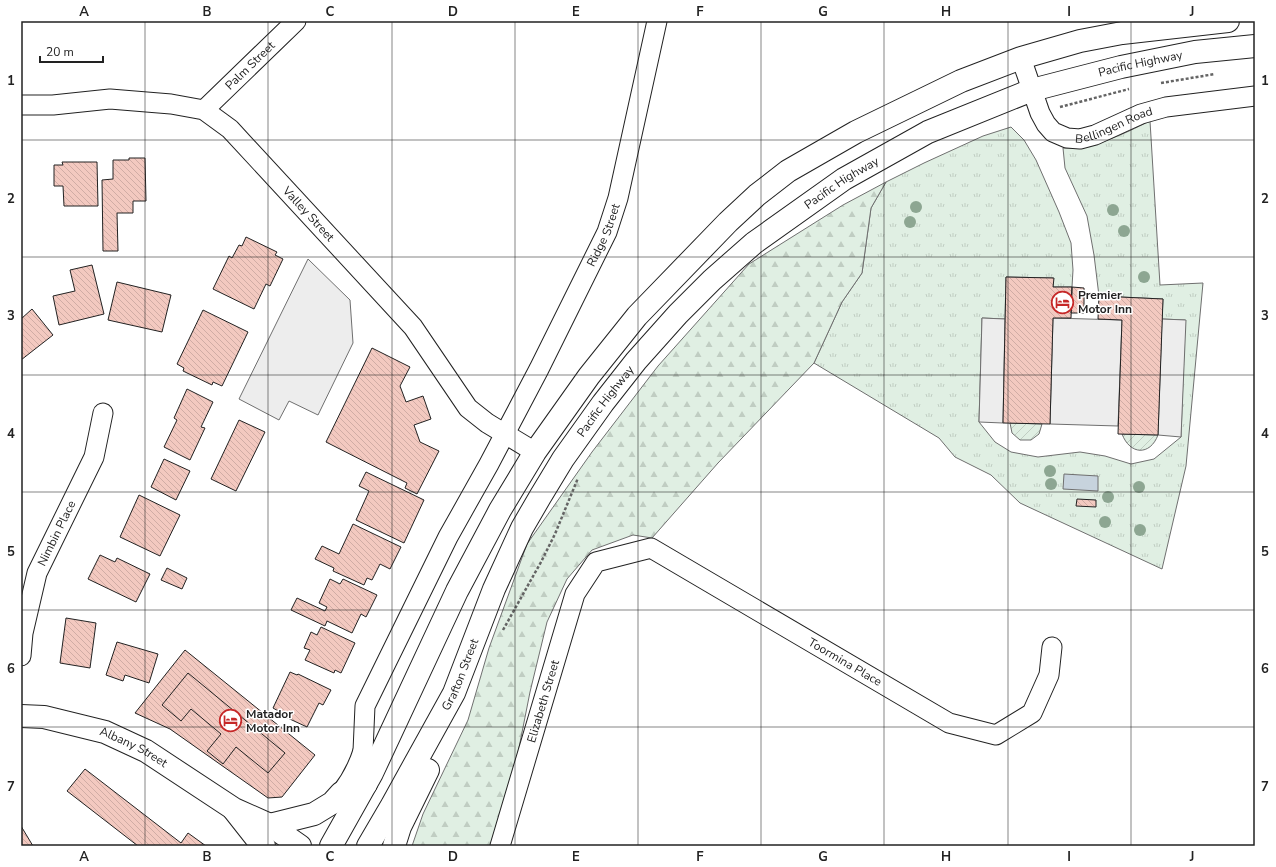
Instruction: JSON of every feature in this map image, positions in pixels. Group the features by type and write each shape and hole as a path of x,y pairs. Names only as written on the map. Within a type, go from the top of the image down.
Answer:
{"main road":[{"path":"331,846 369,779 458,591 500,510 536,452 589,376 637,316 728,222 788,171 856,132 961,81 1021,58 1080,41 1122,33 1228,21"},
{"name":"Pacific Highway","path":"540,497 564,459 603,403 636,361 678,314 754,243 844,179 928,132 1032,90 1121,67 1195,52 1255,46"},
{"name":"Grafton Street","path":"368,846 454,693 494,589 522,528 540,497"},
{"path":"394,846 400,827 456,713 454,693"},
{"name":"Albany Street","path":"21,716 44,717 106,732 146,751 234,809 270,824 300,846"},
{"path":"270,824 314,814 332,803 341,793 369,779"},
{"name":"Albany Street","path":"234,809 260,845"}],"street":[{"name":"Palm Street","path":"204,110 296,21"},
{"name":"Ridge Street","path":"505,433 539,369 607,232 618,198 657,21"},
{"name":"Bellingen Road","path":"1021,58 1040,113 1046,124 1053,132 1067,138 1080,139 1095,135 1141,114 1166,107 1255,96"},
{"name":"Valley Street","path":"21,105 53,105 110,99 172,104 204,110 230,129 413,327 468,408 488,423 536,452"},
{"name":"Nimbin Place","path":"21,656 23,633 37,573 94,457 103,413"},
{"path":"341,793 352,778 360,762 363,751 365,706 448,537 505,433"},
{"name":"Toormina Place","path":"596,562 651,548 949,723 996,735 1032,714 1049,675 1052,647"},
{"name":"Elizabeth Street","path":"500,846 575,594 596,562"},
{"path":"363,751 369,779"}],"path":[{"path":"1159,83 1217,73"},
{"path":"1066,106 1132,89"},
{"path":"501,633 548,548 580,474"}],"green space":[{"path":"1150,121 1160,285 1203,283 1186,466 1162,569 1020,503 991,475 955,457 939,438 814,363 842,302 862,273 871,208 886,182 983,136 1011,127 1024,140 1036,160 1071,243 1073,270 1072,287 1053,287 1053,278 1006,277 1005,319 982,318 979,422 995,442 1011,452 1038,457 1080,452 1105,456 1131,464 1154,459 1181,437 1185,320 1162,319 1163,299 1099,296 1087,216 1065,168 1063,148 1075,148 1108,140"},
{"path":"886,182 871,208 862,273 842,302 814,363 718,463 652,538 633,535 592,550 567,579 547,622 530,692 514,773 492,846 412,846 423,814 468,720 489,648 527,544 592,452 658,366 749,264 843,205"},
{"path":"1010,423 1042,424 1039,434 1031,440 1020,440 1012,433"},
{"path":"1122,434 1158,435 1150,447 1140,450 1130,446"}],"shaded area":[{"path":"308,259 350,300 353,343 318,415 289,401 279,420 239,399"},
{"path":"982,318 1005,319 1003,423 979,422"},
{"path":"1053,318 1122,320 1118,426 1050,424"},
{"path":"1162,319 1186,320 1181,437 1158,435"},
{"path":"1064,474 1098,476 1098,491 1063,489"}],"building":[{"path":"129,158 145,158 146,201 133,201 133,213 117,213 118,251 103,251 102,180 113,179 113,160 129,160"},
{"path":"62,162 97,162 98,206 64,206 63,186 54,186 54,165 63,165"},
{"path":"246,237 277,252 275,255 283,259 270,286 266,284 254,309 213,289 229,256 232,258 239,245 242,246"},
{"path":"92,265 104,314 59,325 53,296 75,291 70,270"},
{"path":"1006,277 1054,278 1053,287 1072,287 1071,318 1053,318 1050,424 1003,423"},
{"path":"117,282 171,295 162,332 108,320"},
{"path":"1072,287 1084,288 1084,313 1071,313"},
{"path":"1099,296 1163,299 1158,435 1118,434 1122,320 1098,319"},
{"path":"32,309 53,335 21,360 21,319"},
{"path":"203,310 248,332 222,386 213,382 212,385 183,371 184,368 177,364"},
{"path":"372,348 410,367 400,386 406,402 423,396 431,419 414,425 420,442 439,451 417,494 405,488 407,483 326,442"},
{"path":"187,389 213,402 201,427 205,428 190,460 164,447 177,420 174,418"},
{"path":"239,420 265,432 236,491 211,479"},
{"path":"164,459 190,471 176,500 151,487"},
{"path":"366,472 424,500 404,543 356,520 369,491 359,486"},
{"path":"139,495 180,515 160,556 120,537"},
{"path":"1077,499 1096,500 1096,507 1076,506"},
{"path":"353,524 401,547 390,569 380,564 372,580 367,578 364,585 333,571 334,568 315,559 322,546 339,554"},
{"path":"100,555 115,562 117,558 150,574 136,602 88,579"},
{"path":"167,568 187,578 182,589 161,580"},
{"path":"330,579 340,584 343,579 377,595 366,617 361,614 352,633 327,621 325,626 291,610 297,598 325,611 327,607 319,603"},
{"path":"66,618 96,623 90,668 60,663"},
{"path":"321,627 355,643 341,673 335,670 334,673 305,660 310,650 304,648 311,632 317,635"},
{"path":"117,642 158,654 149,683 125,675 123,681 106,675"},
{"path":"185,650 315,755 282,797 268,798 170,729 135,713"},
{"path":"290,672 297,675 298,674 331,690 323,705 319,703 307,727 279,714 280,712 273,708"},
{"path":"188,673 285,753 268,773 236,747 223,764 207,751 221,734 191,709 181,721 162,705"},
{"path":"85,769 181,843 188,833 206,846 138,846 67,791"},
{"path":"21,826 33,846 21,846"}],"place":[{"name":"Premier Motor Inn","path":"1062,302"},
{"name":"Matador Motor Inn","path":"230,721"}]}
